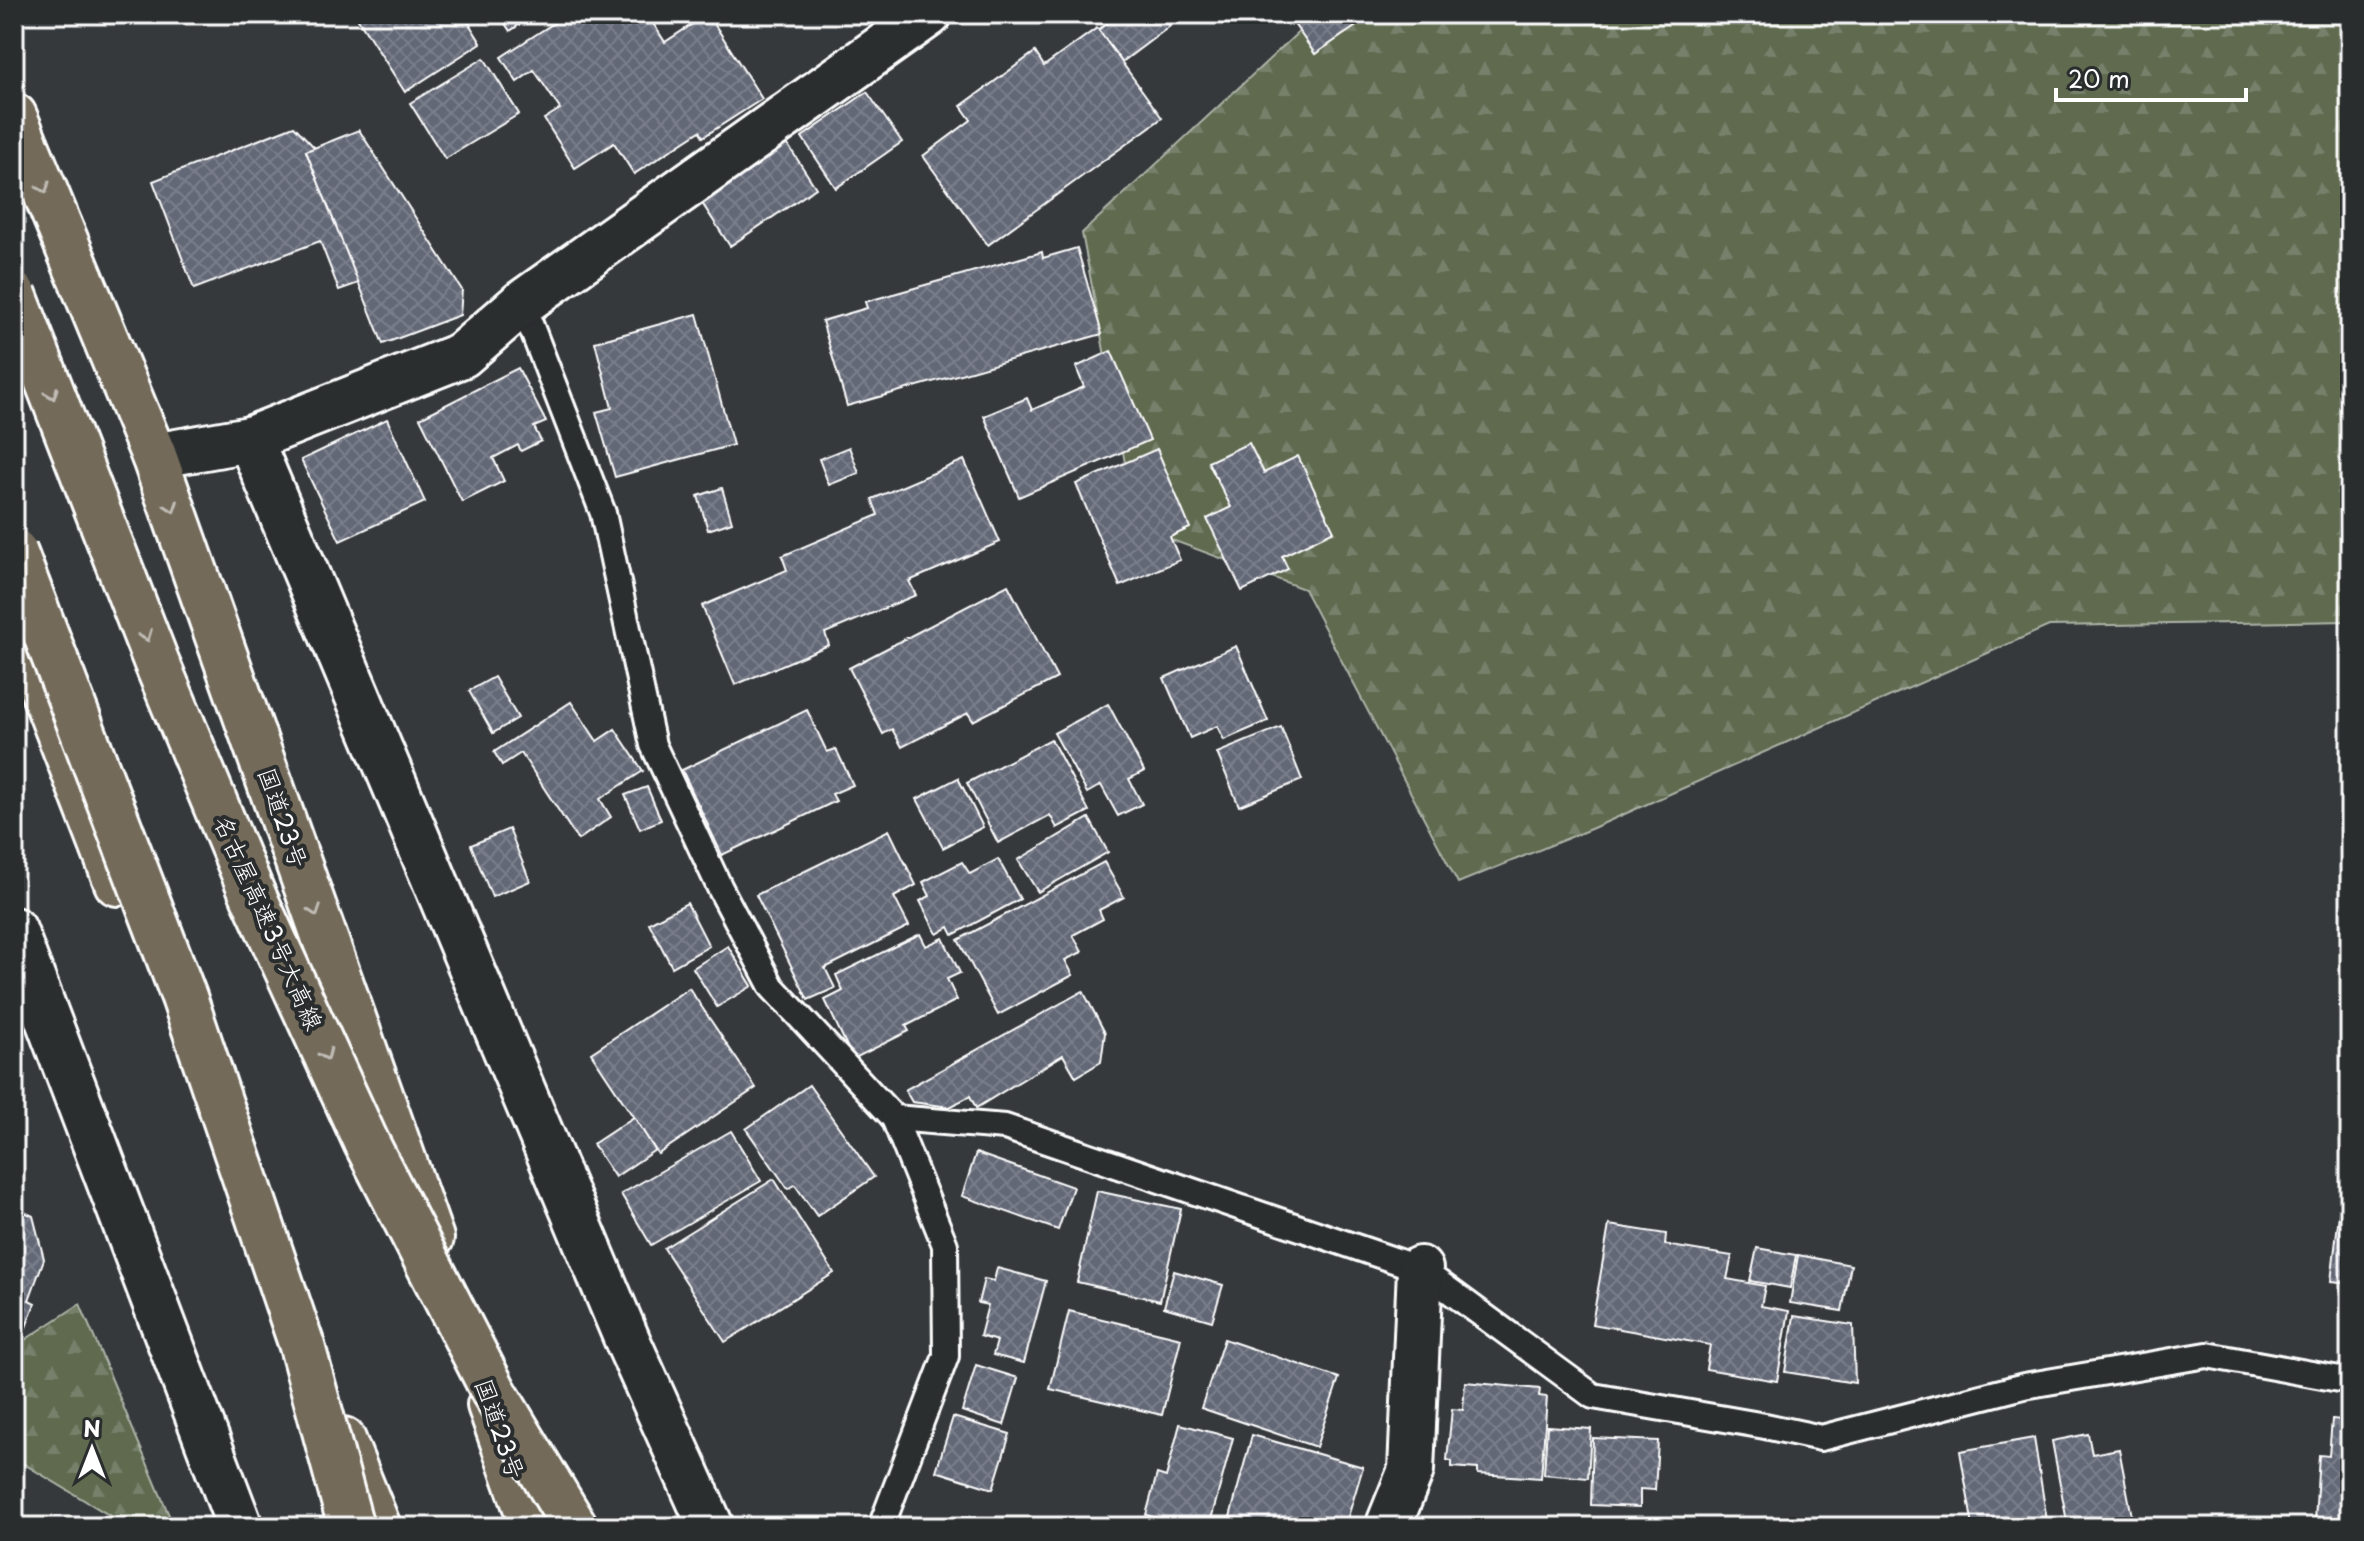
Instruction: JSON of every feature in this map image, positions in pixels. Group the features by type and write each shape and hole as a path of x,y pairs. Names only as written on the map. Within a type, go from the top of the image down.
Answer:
{"highway":[{"name":"国道23号","path":"14,116 154,456 533,1527"},
{"name":"名古屋高速3号大高線","path":"14,295 156,661 253,895 359,1128 494,1392 575,1527"},
{"path":"14,551 184,997 302,1346 351,1527"},
{"path":"14,616 171,1022 378,1527"}],"street":[{"path":"154,456 250,439 462,355 522,303 929,14"},
{"path":"250,439 621,1328 711,1527"},
{"path":"14,930 240,1527"},
{"path":"1388,1527 1411,1470 1420,1269"}],"lane":[{"path":"522,303 603,513 653,745 720,888 772,987 894,1118 945,1245 946,1356 881,1527"},
{"path":"894,1118 1005,1127 1420,1269 1593,1396 1821,1438 2024,1386 2207,1355 2350,1381"}],"green space":[{"path":"1318,14 2350,14 2350,621 2049,626 1593,828 1458,883 1304,589 1137,527 1082,233"},
{"path":"80,1304 174,1527 114,1527 112,1517 14,1458 14,1347"}],"building":[{"path":"355,14 463,14 481,43 405,92"},
{"path":"499,14 548,14 535,23 532,16 510,31"},
{"path":"568,14 647,14 665,42 708,14 762,99 703,137 700,131 634,174 614,143 575,168 544,119 560,109 534,70 517,82 501,57"},
{"path":"1120,14 1161,14 1170,26 1122,62 1098,30"},
{"path":"1287,14 1374,14 1315,54"},
{"path":"1097,28 1162,118 988,245 923,156 971,120 961,106 1035,52 1044,66"},
{"path":"484,58 519,114 445,159 410,103"},
{"path":"867,92 902,142 836,188 802,137"},
{"path":"294,126 315,148 306,151 359,283 339,290 320,241 194,289 153,181"},
{"path":"359,130 462,290 460,315 383,344 306,151"},
{"path":"786,142 816,188 730,246 700,200"},
{"path":"1077,248 1102,334 847,406 822,321 867,308 865,302 1042,252 1043,258"},
{"path":"697,314 733,445 615,477 596,412 612,408 595,342"},
{"path":"1111,351 1150,440 1019,497 984,416 1027,398 1032,410 1084,387 1076,367"},
{"path":"518,368 546,422 534,427 541,441 521,451 518,445 493,458 504,481 462,502 420,418"},
{"path":"387,419 425,502 340,541 301,460"},
{"path":"1249,443 1264,473 1298,456 1334,531 1282,556 1288,569 1242,591 1207,519 1231,507 1208,462"},
{"path":"849,447 859,473 829,485 819,459"},
{"path":"1157,449 1190,528 1170,537 1180,560 1120,586 1076,484"},
{"path":"964,460 1000,542 909,581 916,595 825,633 829,645 735,685 702,606 787,570 782,556 878,515 872,499"},
{"path":"722,488 732,522 708,530 698,496"},
{"path":"1008,585 1057,678 973,721 968,713 902,747 892,729 883,734 849,668"},
{"path":"1236,646 1268,721 1224,740 1217,726 1190,738 1164,678"},
{"path":"494,677 518,718 493,733 469,691"},
{"path":"571,702 597,741 615,729 643,771 600,799 611,817 578,840 521,753 502,765 494,752"},
{"path":"1108,704 1144,771 1129,779 1142,804 1118,816 1101,785 1087,793 1054,733"},
{"path":"807,710 827,752 836,749 853,785 832,794 836,801 722,855 682,770"},
{"path":"1281,727 1302,780 1239,806 1217,753"},
{"path":"1051,739 1089,811 1057,828 1050,815 998,843 967,783"},
{"path":"958,778 983,827 943,848 917,799"},
{"path":"647,787 661,820 640,829 625,795"},
{"path":"1089,818 1108,852 1038,892 1018,860"},
{"path":"509,829 530,881 492,897 471,845"},
{"path":"889,830 916,885 894,897 909,926 825,968 835,988 808,1000 756,895"},
{"path":"998,859 1020,899 953,935 949,927 937,934 920,901 930,896 923,882 962,862 970,874"},
{"path":"1104,862 1124,897 1099,910 1103,919 1073,935 1082,952 1065,960 1073,975 998,1015 958,940"},
{"path":"687,903 709,946 672,967 649,923"},
{"path":"920,934 926,946 943,938 960,973 947,979 957,1000 906,1026 909,1031 853,1059 825,1000 843,991 836,975"},
{"path":"728,946 752,986 717,1007 693,968"},
{"path":"689,988 756,1088 658,1154 591,1053"},
{"path":"1083,991 1105,1033 1101,1062 1076,1077 1063,1055 976,1108 970,1096 950,1107 912,1102 905,1090"},
{"path":"809,1085 874,1177 817,1216 795,1185 788,1189 746,1129"},
{"path":"634,1117 655,1150 615,1177 593,1144"},
{"path":"731,1131 761,1181 651,1245 621,1194"},
{"path":"976,1153 1073,1187 1058,1230 962,1196"},
{"path":"2345,1165 2350,1166 2350,1283 2331,1281"},
{"path":"774,1179 834,1273 725,1342 664,1248"},
{"path":"1097,1191 1181,1209 1160,1301 1077,1282"},
{"path":"14,1207 33,1216 44,1259 29,1300 35,1303 19,1346 14,1344"},
{"path":"1609,1225 1666,1234 1665,1245 1732,1256 1727,1279 1765,1286 1761,1306 1789,1311 1777,1381 1706,1369 1710,1345 1592,1324"},
{"path":"1757,1248 1796,1255 1790,1288 1750,1281"},
{"path":"1798,1255 1851,1265 1842,1311 1790,1303"},
{"path":"997,1268 1046,1281 1024,1363 993,1355 997,1341 980,1336 988,1305 978,1303 984,1279 994,1281"},
{"path":"1174,1271 1223,1285 1212,1321 1164,1307"},
{"path":"1069,1311 1181,1338 1162,1415 1050,1389"},
{"path":"1794,1316 1853,1325 1855,1383 1785,1372"},
{"path":"1224,1339 1339,1378 1316,1447 1201,1408"},
{"path":"976,1365 1018,1378 1004,1425 962,1411"},
{"path":"1465,1382 1540,1389 1539,1396 1547,1397 1541,1478 1478,1474 1478,1469 1452,1467 1452,1461 1447,1460 1452,1409 1463,1410"},
{"path":"953,1417 1010,1434 993,1489 936,1471"},
{"path":"2332,1419 2350,1421 2350,1527 2333,1527 2333,1523 2315,1521 2319,1455 2329,1456"},
{"path":"1180,1424 1233,1438 1209,1527 1194,1527 1146,1515 1157,1474 1166,1477"},
{"path":"1547,1426 1591,1429 1588,1478 1544,1474"},
{"path":"2088,1434 2092,1454 2119,1449 2134,1527 2068,1527 2052,1441"},
{"path":"1252,1435 1363,1467 1345,1527 1265,1527 1230,1517"},
{"path":"1593,1438 1658,1441 1655,1490 1640,1489 1640,1507 1591,1505"},
{"path":"2034,1438 2048,1527 1973,1527 1960,1451"}]}
